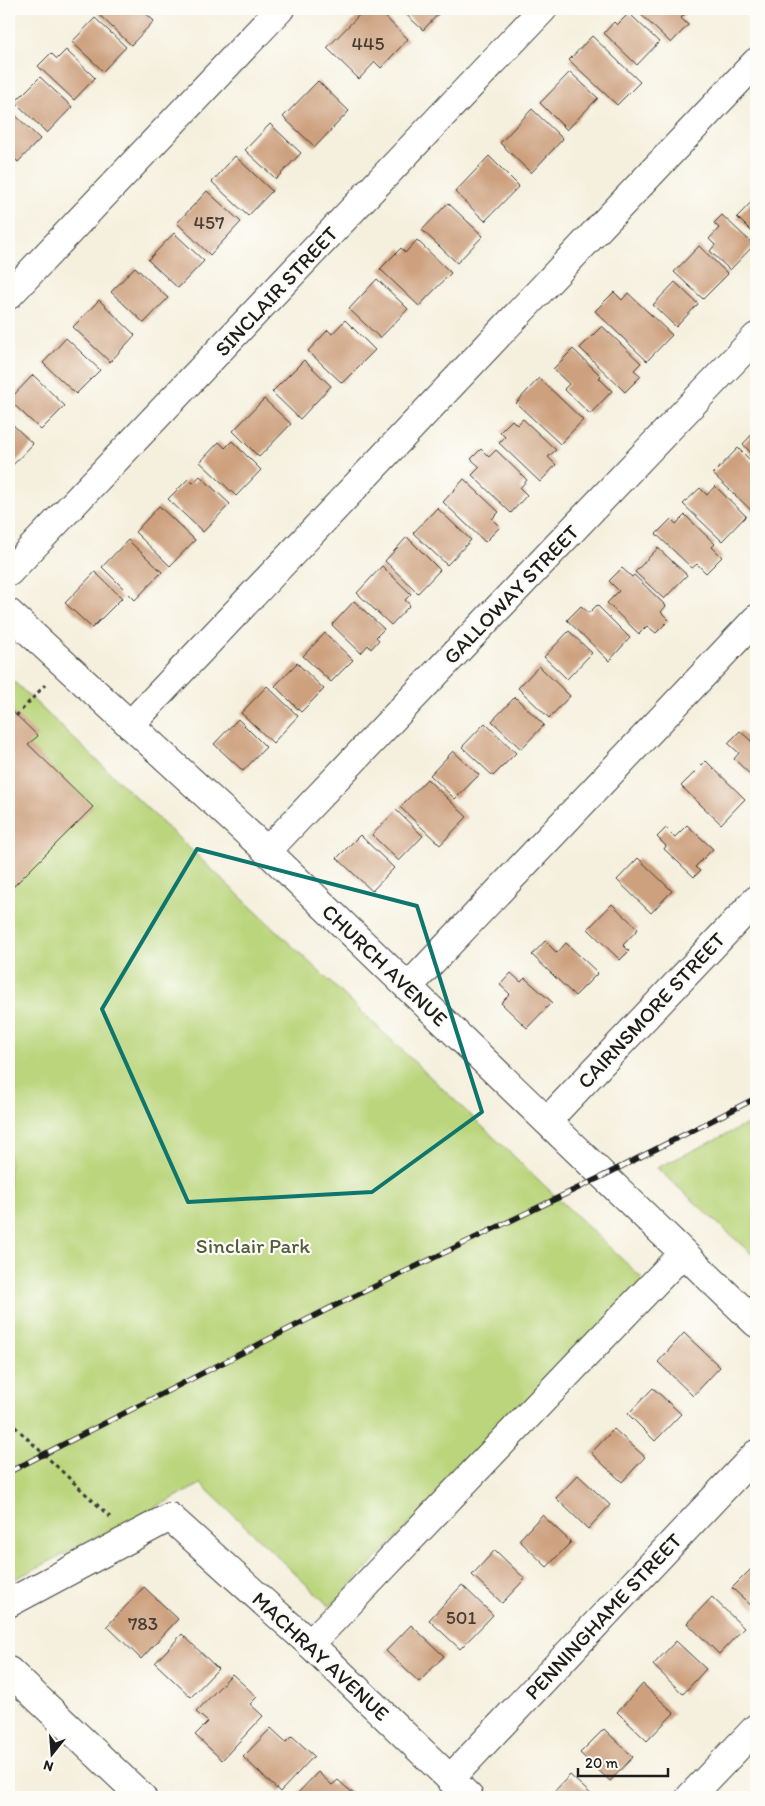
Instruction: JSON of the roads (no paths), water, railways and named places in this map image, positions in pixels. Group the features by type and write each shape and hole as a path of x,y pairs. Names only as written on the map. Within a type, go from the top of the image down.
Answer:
{"street":[{"path":"9,294 280,9"},
{"name":"SINCLAIR STREET","path":"9,572 543,9"},
{"path":"130,725 756,62"},
{"name":"GALLOWAY STREET","path":"266,851 756,337"},
{"name":"CHURCH AVENUE","path":"9,613 266,851 756,1323"},
{"path":"408,987 756,619"},
{"name":"CAIRNSMORE STREET","path":"546,1121 756,900"},
{"path":"310,1644 683,1253"},
{"name":"PENNINGHAME STREET","path":"450,1779 756,1454"},
{"name":"MACHRAY AVENUE","path":"9,1603 170,1517 310,1644 470,1797"},
{"path":"9,1671 142,1797"},
{"path":"690,1797 756,1728"}],"railway":[{"path":"9,1472 330,1308 603,1176 756,1098"}],"park label":[{"name":"Sinclair Park","path":"253,1245"}]}
